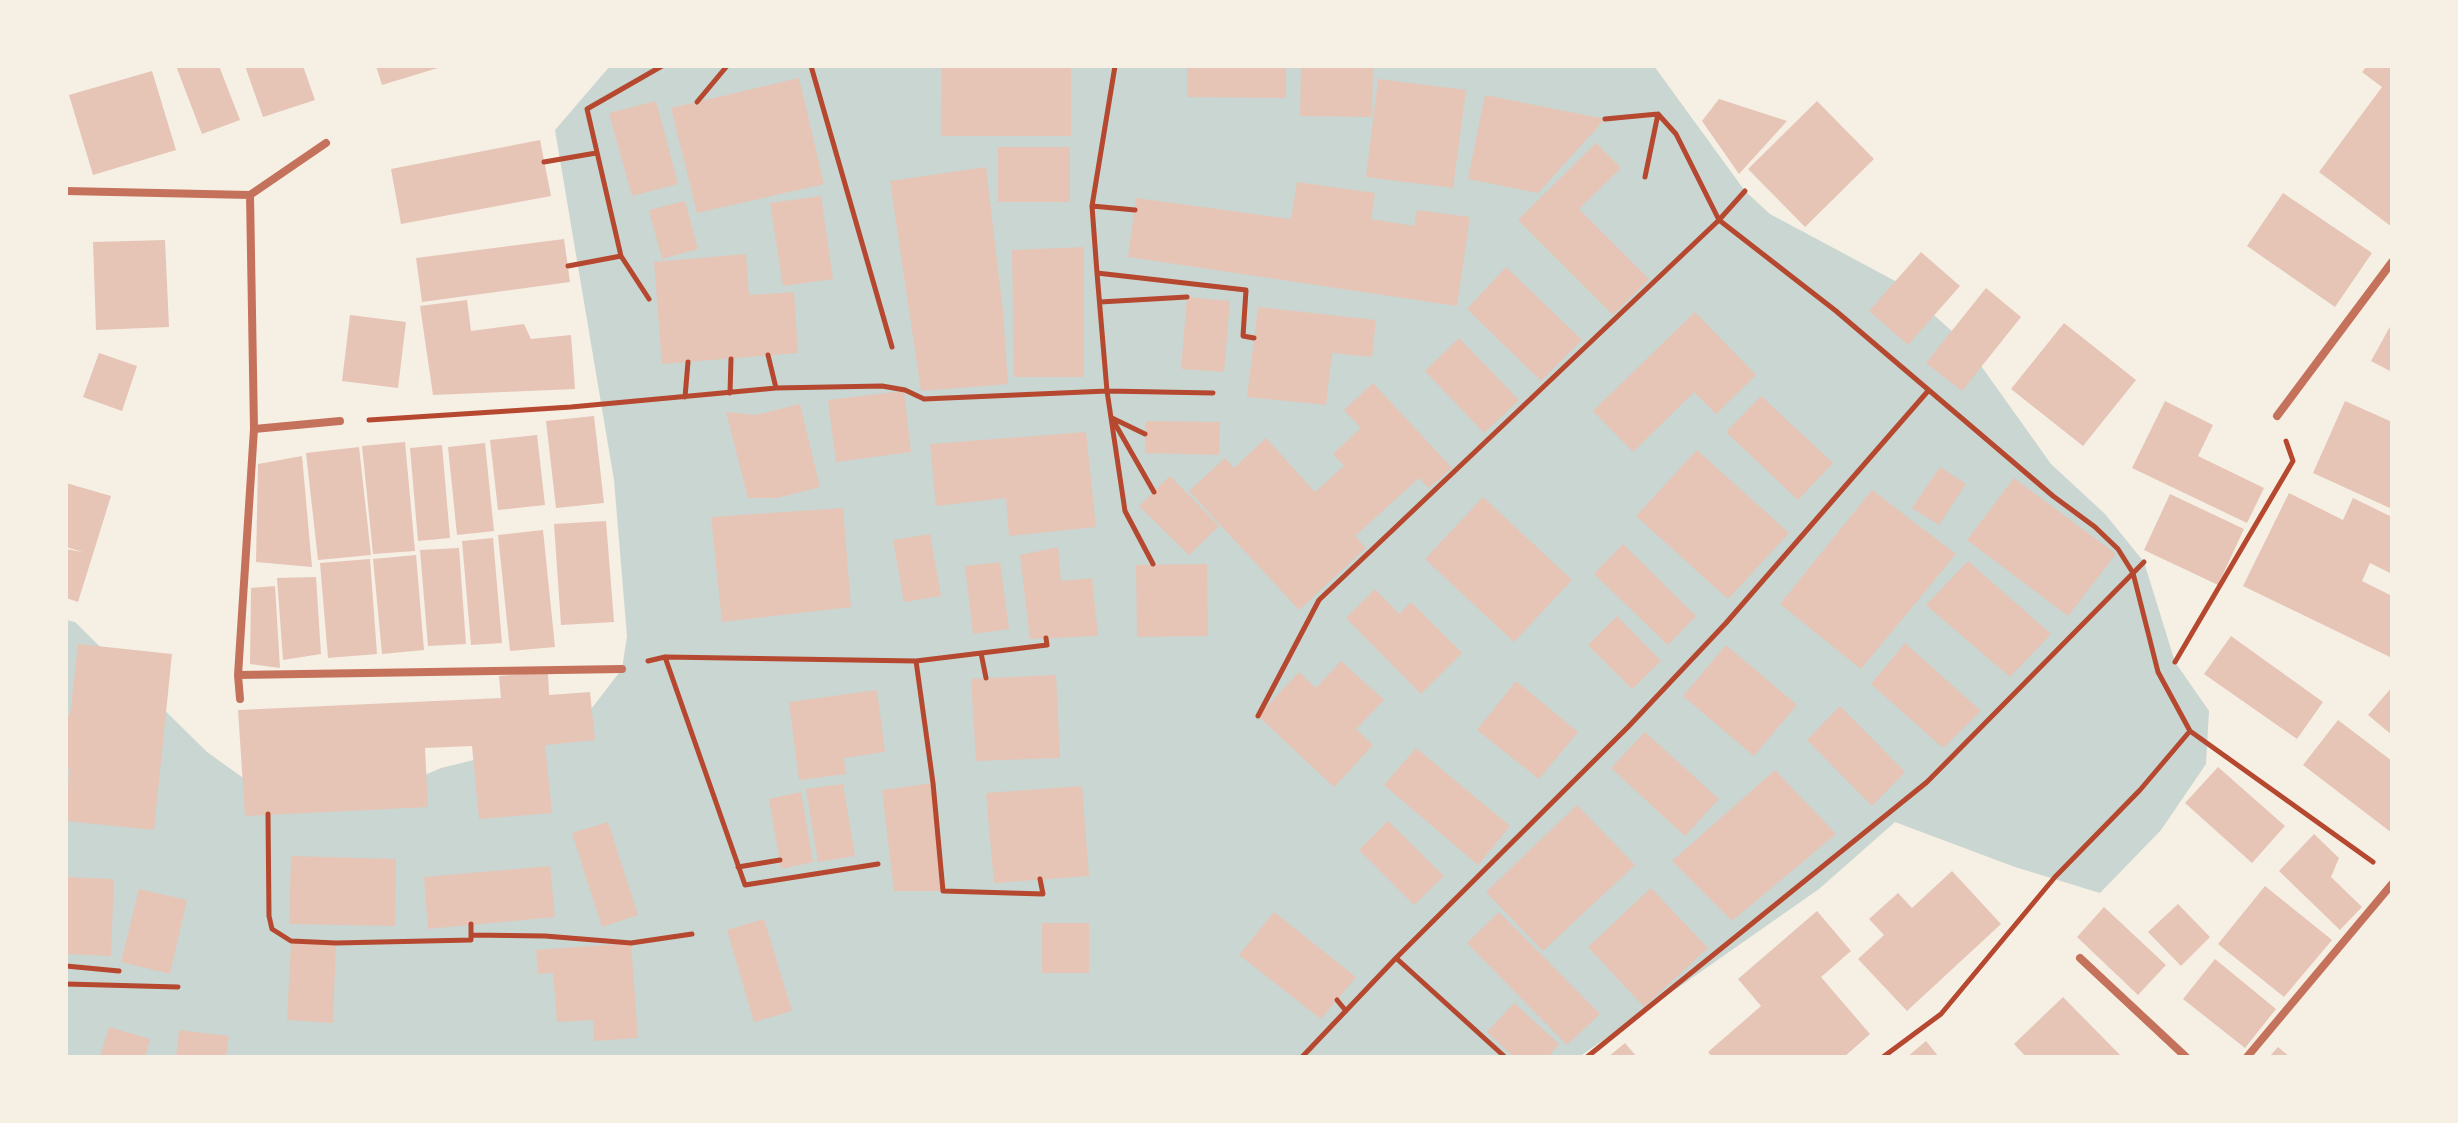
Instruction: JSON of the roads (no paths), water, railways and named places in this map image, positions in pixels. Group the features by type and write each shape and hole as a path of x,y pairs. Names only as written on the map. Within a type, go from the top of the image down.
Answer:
{"street":[{"path":"66,191 250,195 326,143"},
{"path":"240,699 238,675 254,429 250,195"},
{"path":"2277,416 2392,262"},
{"path":"254,429 340,421"},
{"path":"238,675 622,669"},
{"path":"2247,1057 2392,884"},
{"path":"2080,958 2186,1057"}]}
